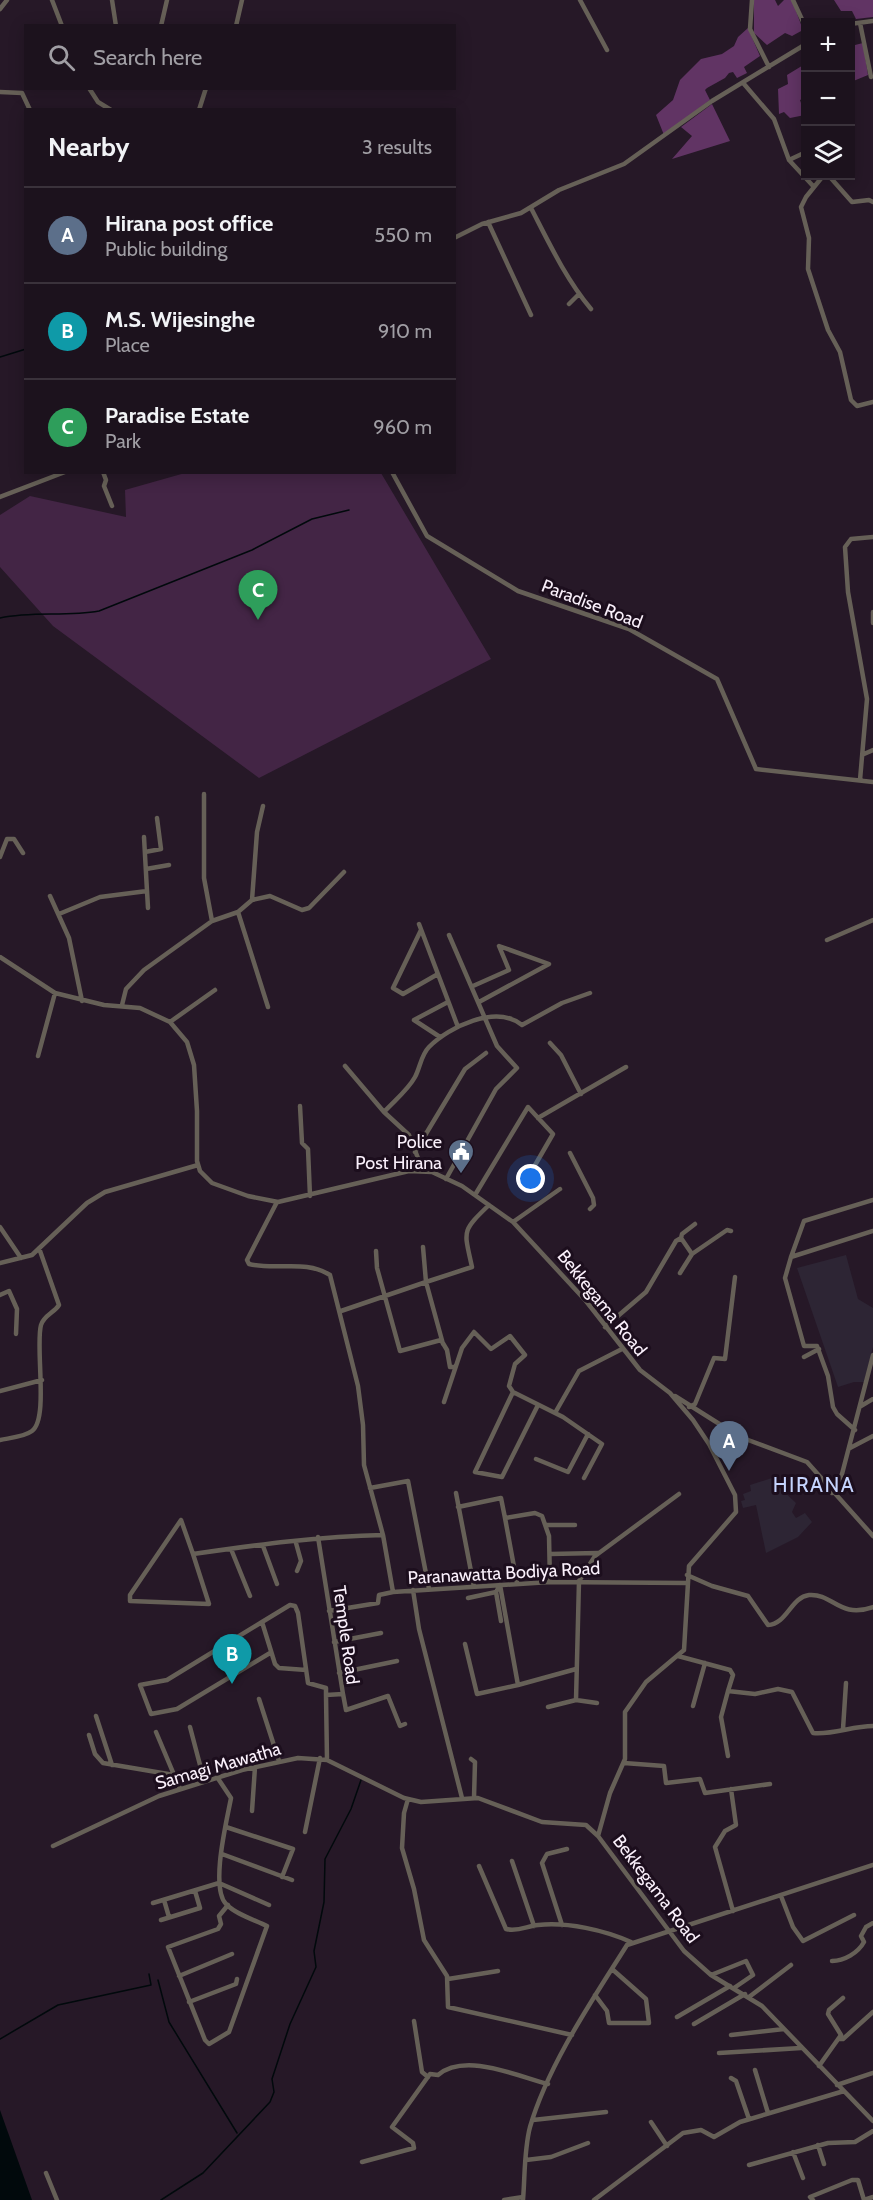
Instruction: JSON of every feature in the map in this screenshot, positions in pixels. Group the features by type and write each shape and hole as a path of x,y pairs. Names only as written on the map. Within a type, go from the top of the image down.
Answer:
{"street":[{"path":"0,9 7,0"},
{"path":"52,0 61,24"},
{"path":"112,0 116,24"},
{"path":"161,24 167,0"},
{"path":"236,24 242,0"},
{"path":"580,0 607,50"},
{"path":"752,0 750,29 769,67"},
{"path":"793,0 801,18"},
{"path":"855,24 873,21"},
{"path":"860,23 871,77"},
{"path":"456,237 488,222 531,208 559,190 624,164 712,101 744,84 801,47"},
{"path":"744,84 774,119 789,160 814,187"},
{"path":"90,90 98,102 108,108"},
{"path":"200,108 205,90"},
{"path":"0,92 22,93 29,108"},
{"path":"789,160 801,154"},
{"path":"820,180 801,207 809,238 808,269 828,330 840,352 851,400 857,406 873,402"},
{"path":"833,180 852,202 869,200 873,202"},
{"path":"531,208 578,295 591,309"},
{"path":"488,222 531,315"},
{"path":"569,304 578,295"},
{"path":"0,497 60,474"},
{"path":"104,474 104,486 112,506"},
{"name":"Paradise Road","path":"393,474 427,536 518,591 629,629 717,679 756,769 873,782"},
{"path":"860,780 867,699 848,592 845,547 850,539 873,537"},
{"path":"873,612 873,622"},
{"path":"864,754 873,750"},
{"path":"204,794 204,878 212,921"},
{"path":"252,900 257,832 263,806"},
{"path":"145,852 161,849 157,818"},
{"path":"144,837 148,908"},
{"path":"0,857 7,838 14,839 23,853"},
{"path":"146,869 169,865"},
{"path":"122,1005 126,989 144,970 212,921 238,912 252,900 270,896 302,910 309,908 344,872"},
{"path":"59,914 100,897 147,891"},
{"path":"50,896 69,938 82,1001"},
{"path":"238,912 268,1007"},
{"path":"827,940 873,920"},
{"path":"438,974 403,994 393,987 420,927 438,974 448,1002 458,1027"},
{"path":"446,1179 496,1089 517,1068 497,1046 449,935"},
{"path":"473,986 509,970 499,946 549,964 479,1002"},
{"path":"0,957 55,993 82,1001 140,1008 170,1022 187,1042 194,1065 198,1165 105,1192 87,1203 32,1255 0,1263"},
{"path":"170,1022 215,990"},
{"path":"38,1056 55,993"},
{"path":"384,1112 414,1078 426,1050 440,1037 458,1027 483,1018 514,1020 522,1025 562,1003 590,993"},
{"path":"440,1037 414,1020 448,1002"},
{"path":"550,1043 561,1055 581,1094"},
{"path":"415,1152 465,1069 486,1053"},
{"path":"345,1066 384,1112 409,1135 423,1171"},
{"path":"538,1118 626,1067"},
{"path":"300,1106 302,1143 308,1149 310,1196"},
{"path":"475,1195 528,1107 553,1134 527,1179"},
{"path":"570,1153 593,1198 594,1205 590,1209"},
{"name":"Bekkegama Road","path":"198,1165 200,1171 212,1183 248,1196 277,1202 310,1196 410,1170 432,1172 475,1195 513,1222 586,1301 622,1350 640,1370 670,1393 709,1444 737,1504 729,1522 688,1566 687,1575"},
{"path":"513,1222 560,1189"},
{"path":"855,1430 837,1414 818,1346 804,1346 785,1278 804,1221 873,1200"},
{"name":"Paranawatta Bodiya Road","path":"277,1202 247,1260 249,1264 266,1268 303,1265 321,1269 330,1275 341,1311 358,1386 363,1425 364,1465 383,1535 393,1592 579,1581 687,1583"},
{"path":"341,1311 472,1267 465,1232 469,1224 489,1205"},
{"path":"605,1327 646,1292 676,1241 695,1224"},
{"path":"0,1227 21,1258"},
{"path":"680,1273 692,1254 727,1230 731,1231"},
{"path":"791,1257 873,1231"},
{"path":"681,1238 692,1254"},
{"path":"423,1247 426,1282 450,1367 454,1367"},
{"path":"0,1440 32,1432 36,1425 42,1380 38,1355 41,1325 46,1316 59,1305 39,1248"},
{"path":"376,1251 377,1268 400,1351 441,1340 443,1344"},
{"path":"684,1410 695,1404 714,1358 725,1359 735,1277"},
{"path":"0,1295 9,1291 17,1309 16,1334"},
{"path":"444,1402 462,1348 474,1332 491,1349 510,1336 525,1354 515,1364 509,1386 513,1392 555,1413 602,1444 584,1478"},
{"path":"804,1357 819,1349"},
{"path":"555,1413 579,1371 622,1350"},
{"path":"832,1493 843,1474 873,1355"},
{"path":"0,1391 42,1380"},
{"path":"513,1392 475,1472 502,1477 538,1405"},
{"path":"670,1393 740,1437 807,1462 832,1493 873,1536"},
{"path":"861,1406 873,1399"},
{"path":"536,1459 568,1472 588,1434"},
{"path":"850,1448 872,1438"},
{"path":"370,1488 408,1481 429,1589"},
{"path":"456,1492 474,1587"},
{"path":"576,1700 579,1581 599,1553 679,1494"},
{"path":"458,1507 501,1498 517,1583"},
{"path":"505,1518 535,1513 542,1516 547,1525 550,1582"},
{"path":"181,1520 193,1554 209,1604 130,1601 130,1595 181,1520"},
{"path":"547,1525 575,1525"},
{"path":"193,1554 296,1543 318,1537 383,1535"},
{"name":"Temple Road","path":"318,1537 343,1694 326,1695 327,1760"},
{"path":"296,1543 301,1562 297,1571"},
{"path":"263,1546 278,1584"},
{"path":"231,1549 250,1596"},
{"path":"550,1554 599,1553"},
{"path":"678,1656 684,1650 687,1636 687,1575 712,1586 748,1596 768,1625 779,1621 802,1597 818,1596 849,1611 862,1611 873,1607"},
{"path":"500,1585 518,1685"},
{"path":"500,1585 496,1592 501,1621"},
{"path":"413,1590 425,1652 462,1798"},
{"path":"329,1611 378,1603 379,1595 393,1592"},
{"path":"468,1598 496,1592"},
{"path":"270,1653 177,1709 151,1714 143,1698 140,1685 167,1680 291,1605 295,1606 309,1683 326,1688 326,1695"},
{"path":"262,1622 270,1653 279,1668 306,1670"},
{"path":"334,1641 381,1633"},
{"path":"465,1644 477,1694 576,1669"},
{"path":"678,1656 732,1672 721,1718 728,1756"},
{"name":"Bekkegama Road","path":"678,1656 646,1682 625,1712 624,1763 610,1793 598,1836 684,1951 711,1975 762,2006 873,2121"},
{"path":"339,1673 397,1660"},
{"path":"693,1706 705,1663"},
{"path":"843,1729 846,1683"},
{"path":"728,1691 755,1694 786,1689 797,1699 813,1733 834,1733 843,1729 873,1726"},
{"path":"343,1694 346,1710 388,1696 400,1726 405,1724"},
{"path":"259,1699 279,1761"},
{"path":"548,1707 576,1700 597,1703"},
{"path":"96,1716 112,1765"},
{"path":"190,1727 204,1780"},
{"path":"156,1732 180,1789"},
{"path":"89,1736 98,1760 112,1765 174,1775"},
{"name":"Samagi Mawatha","path":"53,1846 130,1808 204,1780 298,1758 327,1760 384,1790 408,1799 421,1802 474,1798 542,1822 586,1825 598,1836"},
{"path":"305,1832 320,1758"},
{"path":"471,1759 475,1762 474,1798"},
{"path":"624,1763 664,1766 666,1783 700,1779 705,1793 770,1784"},
{"path":"252,1810 255,1767"},
{"path":"217,1777 230,1793 219,1883 222,1897 228,1905 267,1926 226,2036 206,2043 168,1947 218,1929 221,1924 219,1916 228,1905"},
{"path":"731,1789 736,1825 725,1831 715,1847 733,1911"},
{"path":"408,1799 404,1814 402,1848 414,1889 424,1940 448,1979 450,2009 572,2035"},
{"path":"226,1827 292,1849 282,1877"},
{"path":"562,1925 543,1859 547,1854 567,1849"},
{"path":"222,1854 292,1880"},
{"path":"512,1861 534,1926"},
{"path":"479,1866 506,1929 514,1931 534,1926 562,1925 584,1928 631,1942 873,1865"},
{"path":"153,1903 219,1883 268,1905"},
{"path":"162,1920 200,1908 195,1890"},
{"path":"781,1896 793,1927 803,1941 854,1915"},
{"path":"164,1900 169,1917"},
{"path":"832,1961 842,1961 862,1947 864,1942 861,1936 866,1927 873,1923"},
{"path":"504,2200 523,2199 526,2160 533,2120 548,2084 572,2035 631,1942"},
{"path":"179,1976 232,1954"},
{"path":"677,2017 753,1975 746,1961 711,1975"},
{"path":"694,2024 747,1996 791,1965"},
{"path":"596,1995 607,2011 609,2023 649,2023 646,1999 612,1969"},
{"path":"448,1979 498,1971"},
{"path":"189,2002 236,1984 237,1979"},
{"path":"819,2066 839,2039 839,2028 829,2010 843,1998"},
{"path":"839,2039 843,2039 873,2012"},
{"path":"414,2021 422,2072 428,2077"},
{"path":"730,2035 784,2029"},
{"path":"719,2053 801,2048"},
{"path":"362,2163 414,2148 413,2143 392,2127 430,2074 438,2076 460,2064 471,2064 548,2084"},
{"path":"755,2070 768,2113"},
{"path":"837,2085 873,2073"},
{"path":"731,2078 736,2081 749,2119"},
{"path":"594,2200 683,2133 701,2130 714,2137 749,2119 844,2091"},
{"path":"533,2120 606,2112"},
{"path":"651,2122 667,2146"},
{"path":"748,2165 818,2145 855,2142 873,2131"},
{"path":"526,2160 551,2157 588,2144"},
{"path":"818,2145 824,2164"},
{"path":"793,2152 803,2178"},
{"path":"46,2173 57,2200"},
{"path":"813,2200 810,2197 852,2180 858,2180 864,2200 873,2198"}],"shaded area":[{"path":"754,0 775,0 778,6 784,0 792,0 801,25 801,31 792,36 785,33 767,45 754,33"},
{"path":"834,0 873,0 873,17 856,19 852,11 841,11"},
{"path":"748,28 760,56 744,67 747,73 737,78 733,72 729,73 725,78 707,88 705,90 710,100 664,135 656,115 673,100 680,80 701,59 722,54 734,46 738,37"},
{"path":"863,43 868,75 855,80 855,72 855,45"},
{"path":"801,66 801,116 790,118 784,112 779,114 778,89 788,84 787,75"},
{"path":"712,104 730,141 672,159 692,136 681,127"},
{"path":"181,474 382,474 491,659 259,778 53,626 0,567 0,515 30,496 126,517 125,490"},
{"path":"846,1255 858,1299 873,1308 873,1347 864,1382 854,1382 838,1387 797,1268"},
{"path":"775,1477 778,1486 796,1503 792,1512 796,1518 805,1513 812,1522 798,1537 766,1553 756,1505 743,1508 741,1501 745,1500 743,1494 751,1491 750,1485"},
{"path":"0,2110 32,2200 0,2200"}],"waterway":[{"path":"0,357 24,350"},
{"path":"0,618 99,611 252,550 312,519 349,510"},
{"path":"161,2200 203,2173 270,2102 274,2092 272,2079 290,2024 316,1967 314,1951 324,1902 325,1859 351,1809 361,1780"},
{"path":"0,2039 58,2005 151,1985 149,1974"},
{"path":"158,1980 169,2022 237,2133"}],"place":[{"name":"Paradise Estate","path":"258,620"},
{"name":"Police Post Hirana","path":"461,1175"},
{"name":"Hirana post office","path":"729,1471"},
{"name":"M.S. Wijesinghe","path":"232,1684"}],"district":[{"name":"HIRANA","path":"814,1484"}]}
